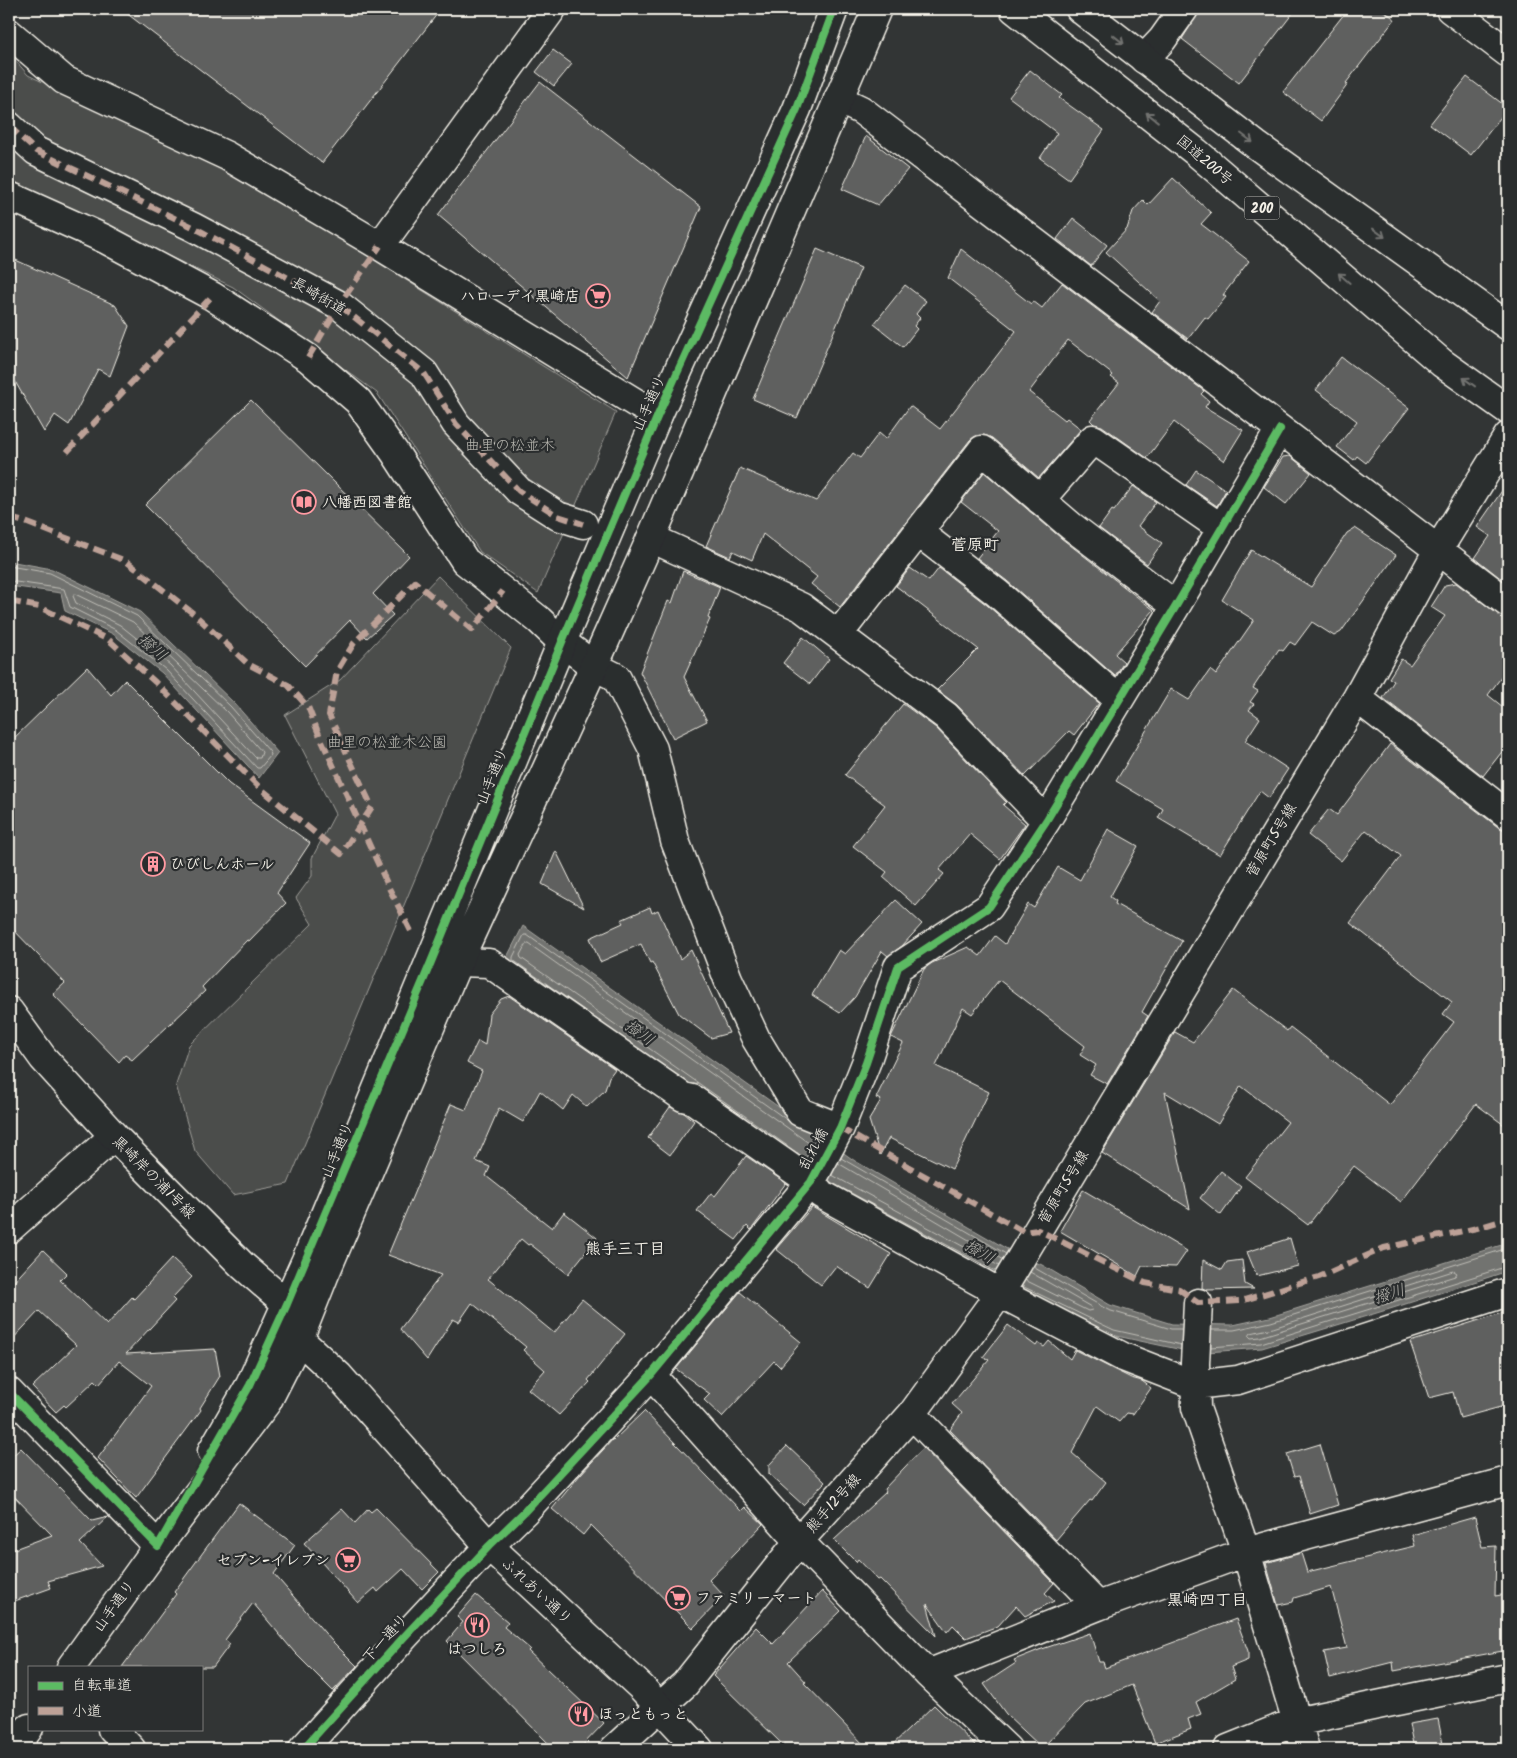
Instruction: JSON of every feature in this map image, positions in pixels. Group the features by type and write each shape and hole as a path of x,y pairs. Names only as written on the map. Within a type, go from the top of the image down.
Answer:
{"main road":[{"path":"380,246 552,9"},
{"name":"山手通り","path":"158,1546 250,1384 287,1304 658,415 797,109 834,9"},
{"name":"山手通り","path":"72,1666 158,1546 267,1402 299,1339 458,962 651,538 877,9"},
{"name":"国道200号","path":"1014,9 1196,152 1442,363 1508,410"},
{"path":"1080,9 1256,144 1508,326"},
{"path":"1144,59 1162,40 1184,9"},
{"path":"1450,9 1508,53"},
{"path":"9,33 64,80 227,156 380,246 627,398 658,415"},
{"path":"838,99 861,110 1508,603"},
{"name":"長崎街道","path":"9,126 36,151 193,227 339,305 424,373 456,424 519,492 558,516 583,524"},
{"path":"9,196 105,239 204,292 308,358 358,401 395,453 465,561 540,620 562,642 594,666 616,676 653,748 675,841 728,979 756,1039 800,1112 840,1128"},
{"name":"乱れ橋","path":"652,1374 811,1182 840,1128 866,1063 898,967 989,907 1046,820 1176,606 1280,429"},
{"name":"菅原町5号線","path":"1000,1293 1356,698 1438,550 1508,436"},
{"path":"1040,500 1093,439 1222,528"},
{"path":"838,635 982,450 1071,526 1176,606"},
{"path":"918,532 997,593 1119,700"},
{"path":"651,538 801,606 946,716 1046,820"},
{"path":"1356,698 1508,815"},
{"path":"458,962 489,963 683,1097 692,1099 811,1182 821,1194 1000,1293 1123,1357 1195,1374 1238,1380 1508,1292"},
{"name":"黒崎岸の浦1号線","path":"9,1011 43,1058 114,1136 243,1266 287,1304"},
{"path":"9,1229 114,1136"},
{"name":"熊手12号線","path":"614,1749 685,1684 799,1541 912,1414 1000,1293"},
{"path":"287,1304 299,1339"},
{"path":"1198,1311 1195,1374 1196,1408 1246,1552 1305,1749"},
{"name":"ふれあい通り","path":"299,1339 338,1376 489,1546 661,1707 679,1730 699,1749"},
{"path":"652,1374 799,1541 928,1674 1007,1749"},
{"name":"下一通り","path":"304,1749 404,1637 489,1546 524,1512 652,1374"},
{"path":"9,1392 158,1546"},
{"path":"912,1414 1098,1606"},
{"path":"928,1674 1098,1606 1246,1552 1508,1481"},
{"path":"1228,1749 1296,1722 1508,1678"},
{"path":"14,1749 28,1729"},
{"path":"113,1730 131,1749"}],"green space":[{"name":"曲里の松並木","path":"9,53 28,75 219,166 347,243 616,412 538,593 480,552 377,393 233,287 16,183 9,174"},
{"name":"曲里の松並木公園","path":"438,576 511,648 288,1184 233,1195 195,1151 176,1085 189,1045 312,924 296,898 312,876 312,858 335,814 285,715 340,680"}],"water":[{"name":"撥川","path":"9,561 52,569 140,612 235,704 278,753 259,778 162,673 113,634 65,611 61,593 9,586"},
{"name":"撥川","path":"523,926 855,1161 1007,1249 1042,1265 1110,1305 1172,1324 1233,1325 1270,1317 1508,1243 1508,1271 1262,1348 1207,1352 1187,1351 1112,1335 1031,1297 837,1191 505,961"}],"building":[{"path":"121,9 441,9 322,163"},
{"path":"1201,9 1296,9 1239,83 1182,39"},
{"path":"1348,9 1381,9 1395,19 1346,83 1348,84 1321,121 1283,92"},
{"path":"553,50 572,64 554,86 536,72"},
{"path":"1030,70 1062,95 1059,98 1104,130 1069,179 1040,158 1057,133 1009,97"},
{"path":"1467,77 1508,108 1471,155 1430,124"},
{"name":"ハローデイ黒崎店","path":"540,82 701,207 628,377 438,215"},
{"path":"866,136 908,169 878,205 842,189"},
{"path":"1173,178 1211,213 1201,224 1249,261 1223,295 1226,297 1208,319 1205,317 1188,339 1152,312 1160,301 1106,252 1127,229 1133,211 1143,200 1148,205"},
{"path":"1073,218 1107,245 1091,266 1057,239"},
{"path":"817,249 861,268 797,418 753,399"},
{"path":"961,249 1031,304 1033,301 1042,308 1062,283 1204,391 1201,394 1209,401 1205,407 1243,430 1224,461 1174,422 1147,458 1102,426 1094,424 1090,420 1119,383 1111,377 1113,375 1068,340 1029,392 1065,420 1067,418 1081,429 1039,478 992,438 984,435 976,436 970,440 840,607 811,584 817,577 763,534 752,560 733,551 730,557 706,546 740,468 816,501 853,453 860,458 879,433 886,439 910,406 940,429 1016,331 948,278"},
{"path":"9,257 115,305 129,326 110,376 98,369 69,425 55,415 44,432 9,371"},
{"path":"905,285 926,301 916,314 920,318 914,326 917,329 903,347 874,324"},
{"path":"1341,357 1409,408 1366,463 1357,456 1354,460 1337,447 1357,421 1316,390"},
{"path":"251,400 409,556 373,594 393,615 367,638 350,620 305,666 145,505"},
{"path":"1290,456 1311,473 1286,504 1264,487 1283,457"},
{"path":"1196,470 1226,490 1217,506 1186,485"},
{"path":"984,472 1061,538 1154,610 1115,654 1124,662 1115,676 1007,581 977,558 998,531 961,502"},
{"path":"1508,482 1508,584 1475,558 1490,536 1477,527"},
{"path":"1133,486 1156,502 1138,526 1162,543 1147,564 1099,528"},
{"path":"1355,528 1396,555 1341,632 1334,636 1312,622 1295,645 1290,642 1283,651 1279,649 1253,688 1258,691 1250,702 1254,704 1249,710 1260,718 1245,741 1288,769 1269,798 1260,791 1220,855 1158,818 1163,809 1116,781 1171,689 1189,700 1210,670 1216,675 1254,620 1222,600 1251,550 1311,587 1347,533"},
{"path":"910,568 929,581 939,568 987,605 1099,703 1074,735 1069,731 1025,776 957,705 937,690 978,649 896,586"},
{"path":"683,571 720,587 708,618 710,619 684,677 707,721 673,738 640,672 668,601 672,603"},
{"path":"1456,583 1499,615 1508,618 1508,668 1488,695 1508,711 1508,744 1483,776 1383,698 1394,681 1389,678 1401,659 1410,665 1445,616 1431,607 1445,585"},
{"path":"803,637 829,659 810,684 783,663"},
{"name":"ひびしんホール","path":"87,667 111,695 125,680 229,784 310,843 277,893 286,903 202,987 205,991 132,1060 125,1055 119,1062 53,994 65,983 9,925 9,743"},
{"path":"903,704 936,728 1006,802 1003,805 1025,824 1000,859 970,834 939,870 944,874 916,906 883,877 887,872 853,846 885,805 845,775"},
{"path":"1390,744 1498,827 1508,831 1508,1128 1476,1104 1401,1202 1354,1166 1308,1225 1245,1177 1288,1122 1241,1086 1218,1124 1165,1092 1190,1209 1102,1153 1175,1032 1193,1042 1233,990 1287,1031 1290,1027 1390,1105 1454,1022 1443,1014 1452,1002 1350,923 1401,856 1366,830 1341,861 1308,835 1329,809 1337,815"},
{"path":"1108,829 1138,846 1110,897 1116,901 1115,904 1182,941 1142,1012 1148,1016 1107,1084 1090,1075 1096,1065 1080,1055 1085,1046 999,980 972,1014 963,1008 936,1066 989,1092 952,1169 889,1138 880,1155 869,1120 881,1100 876,1098 903,1043 891,1037 924,969 932,963 968,947 980,956 995,936 1005,944 1028,904 1034,908 1058,867 1080,880"},
{"path":"556,851 584,908 542,884"},
{"path":"896,900 922,924 902,946 888,956 882,951 855,997 840,1013 812,995 839,950 845,954"},
{"path":"650,907 652,913 658,910 680,959 691,950 729,1033 711,1038 679,1014 641,944 600,962 590,938 623,923 621,920"},
{"path":"509,996 615,1069 609,1077 605,1090 587,1107 573,1095 563,1110 540,1091 523,1122 499,1108 476,1161 490,1167 486,1176 552,1228 564,1212 597,1238 568,1274 521,1239 488,1279 554,1333 582,1299 625,1334 588,1380 590,1382 559,1415 528,1389 545,1370 523,1350 526,1347 472,1303 459,1322 453,1319 427,1360 400,1329 441,1275 388,1255 451,1104 466,1110 482,1071 467,1063 478,1041 485,1045 489,1014 501,999"},
{"path":"670,1107 684,1113 694,1121 670,1155 648,1138"},
{"path":"746,1156 786,1183 751,1230 747,1226 736,1240 697,1211 711,1193 715,1196"},
{"path":"1221,1171 1241,1187 1221,1215 1200,1198"},
{"path":"1083,1190 1187,1251 1176,1267 1142,1266 1137,1276 1060,1231"},
{"path":"812,1207 891,1254 870,1288 836,1266 821,1285 776,1249"},
{"path":"1290,1238 1298,1266 1257,1276 1247,1252"},
{"path":"43,1250 67,1273 60,1280 107,1325 132,1297 134,1299 172,1258 192,1277 172,1298 175,1301 126,1354 215,1349 220,1376 200,1408 201,1410 136,1498 98,1458 151,1386 119,1361 99,1384 95,1380 66,1407 64,1405 56,1412 32,1387 76,1345 39,1311 9,1343 9,1287"},
{"path":"1203,1260 1222,1270 1227,1262 1242,1260 1245,1284 1254,1289 1207,1290 1202,1288"},
{"path":"740,1292 801,1342 780,1367 774,1361 722,1417 704,1400 710,1394 676,1369"},
{"path":"1508,1311 1508,1405 1460,1418 1453,1392 1429,1398 1410,1342"},
{"path":"1008,1325 1036,1346 1038,1343 1044,1347 1049,1341 1070,1359 1075,1350 1131,1378 1142,1381 1151,1388 1133,1414 1127,1413 1119,1422 1097,1406 1072,1453 1106,1482 1092,1501 1090,1500 1056,1540 950,1430 962,1413 952,1404 989,1360 983,1357"},
{"path":"644,1411 741,1511 745,1507 763,1524 709,1580 724,1596 693,1628 591,1525 583,1535 552,1509 613,1439"},
{"path":"1320,1444 1338,1505 1310,1514 1299,1476 1294,1477 1287,1454"},
{"path":"787,1446 825,1482 803,1505 769,1474 769,1465"},
{"path":"21,1448 92,1521 108,1517 80,1543 102,1566 48,1581 51,1588 9,1603 9,1551 52,1535 9,1491 9,1459"},
{"path":"923,1448 1054,1583 1045,1593 1054,1601 1025,1616 1016,1606 998,1626 966,1638 953,1625 947,1632 927,1604 936,1636 880,1579 878,1580 858,1559 856,1562 834,1540 886,1492 884,1489"},
{"path":"239,1503 295,1545 274,1574 331,1640 357,1666 333,1691 295,1653 253,1603 225,1640 230,1644 213,1667 123,1666 176,1594 174,1592"},
{"path":"376,1508 439,1572 422,1589 403,1569 378,1592 375,1588 358,1603 304,1543 342,1509 355,1523 368,1509 371,1512"},
{"path":"1475,1517 1482,1547 1496,1546 1495,1596 1508,1594 1508,1650 1394,1671 1393,1662 1330,1678 1324,1652 1347,1648 1331,1587 1294,1598 1293,1602 1278,1605 1266,1563 1301,1553 1307,1572 1415,1546 1412,1535"},
{"path":"822,1591 841,1611 788,1662 806,1682 804,1683 868,1749 787,1749 713,1676 756,1627 773,1644"},
{"path":"476,1595 508,1622 504,1627 530,1649 528,1651 604,1723 579,1749 554,1749 447,1641 463,1622 457,1617"},
{"path":"1236,1619 1248,1651 1248,1660 1231,1667 1235,1679 1196,1702 1201,1714 1188,1719 1191,1729 1155,1743 1132,1685 1085,1704 1042,1748 1006,1714 984,1684 1016,1663 1014,1660 1090,1633 1099,1662 1103,1662 1105,1668"},
{"path":"934,1705 979,1749 888,1749"},
{"path":"1438,1719 1444,1749 1414,1749 1409,1724"}],"marked path":[{"path":"9,126 36,151 193,227 339,305 424,373 456,424 519,491 558,516 583,524"},
{"path":"308,358 339,305 380,246"},
{"path":"67,452 212,296"},
{"path":"9,518 25,522 126,561 194,614 248,664 288,685 308,707 390,890 413,935"},
{"path":"9,601 39,607 109,640 155,682 260,788 341,854 372,807 329,715 337,671 354,643 415,582 472,630 503,591"},
{"path":"840,1128 1024,1232 1038,1230 1145,1283 1179,1289 1198,1303 1241,1301 1319,1277 1384,1248 1477,1228 1508,1219"}],"cycle path":[{"path":"9,1392 158,1546 250,1385 287,1304 658,415 797,109 834,9"},
{"path":"303,1749 404,1637 489,1546 524,1512 651,1375 811,1182 840,1128 866,1063 898,967 989,907 1046,821 1280,429"}],"place":[{"name":"ハローデイ黒崎店","path":"598,296"},
{"name":"八幡西図書館","path":"304,502"},
{"name":"ひびしんホール","path":"153,864"},
{"name":"セブン-イレブン","path":"348,1560"},
{"name":"ファミリーマート","path":"678,1598"},
{"name":"はつしろ","path":"477,1625"},
{"name":"ほっともっと","path":"581,1714"}],"district":[{"name":"菅原町","path":"975,544"},
{"name":"熊手三丁目","path":"625,1248"},
{"name":"黒崎四丁目","path":"1207,1599"}]}
